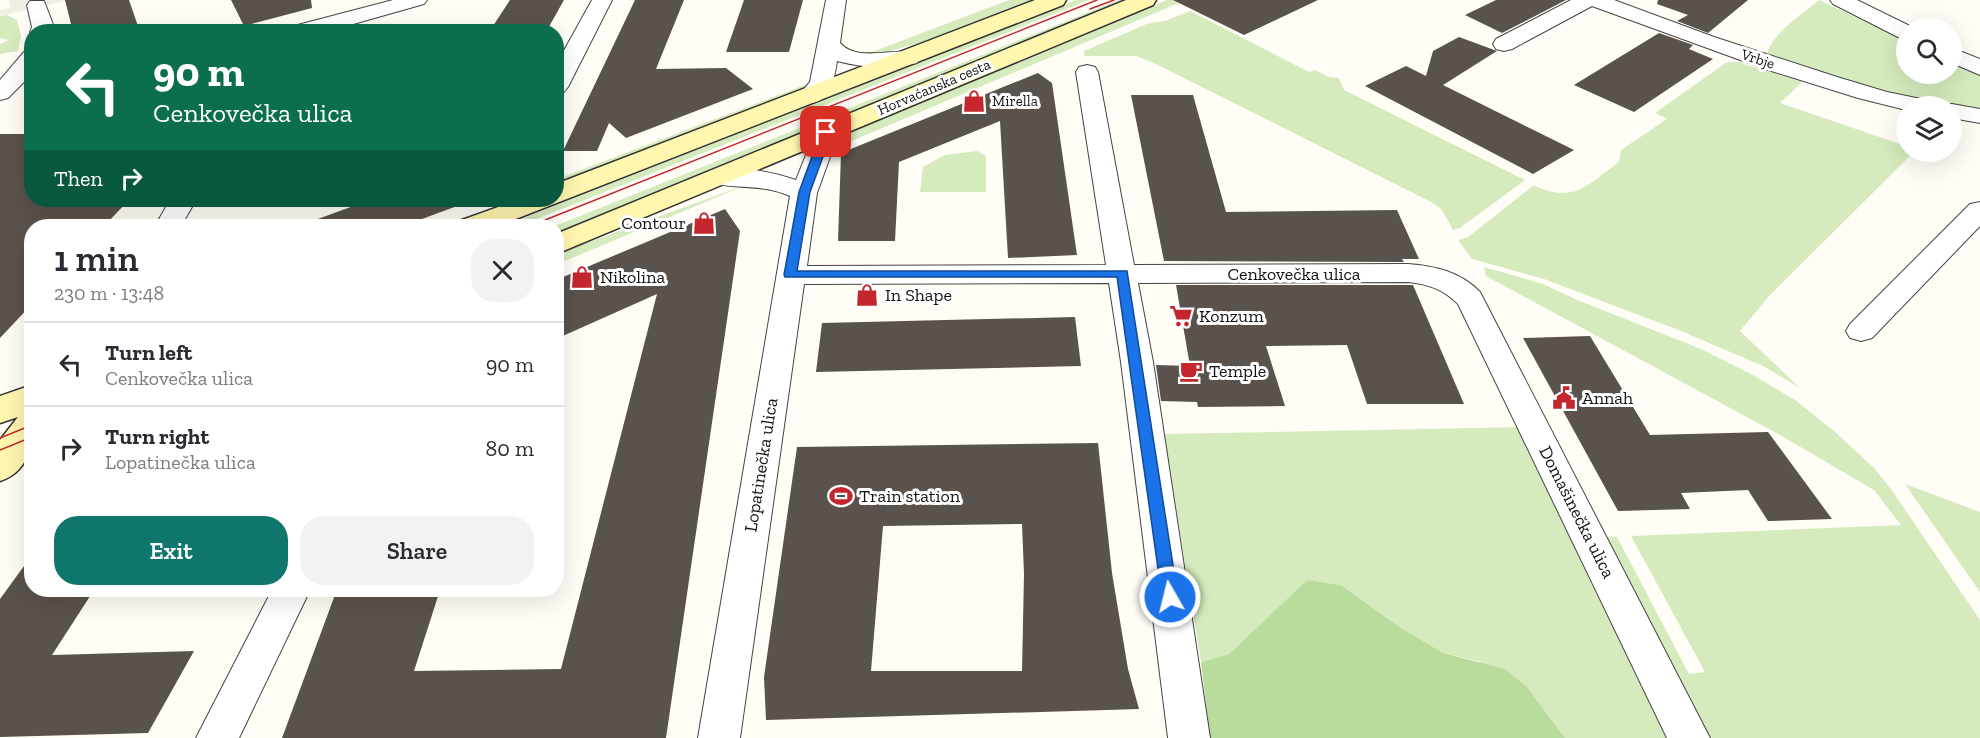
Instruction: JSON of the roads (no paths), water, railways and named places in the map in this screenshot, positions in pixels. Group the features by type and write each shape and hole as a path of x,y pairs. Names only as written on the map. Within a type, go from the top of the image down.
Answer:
{"street":[{"path":"328,24 343,0"},
{"path":"336,24 417,0"},
{"path":"564,72 602,0"},
{"path":"809,97 822,82 836,0"},
{"name":"Horvaćanska cesta","path":"564,191 1055,0"},
{"name":"Horvaćanska cesta","path":"564,242 1145,0"},
{"path":"1504,44 1587,0"},
{"name":"Vrbje","path":"1596,0 1636,17 1822,80 1896,102"},
{"path":"1840,0 1896,27"},
{"path":"37,5 42,24"},
{"path":"829,45 832,50 841,55 853,58 909,58"},
{"path":"1962,59 1980,69"},
{"path":"0,93 24,68"},
{"path":"1087,72 1123,273 1190,738"},
{"path":"0,104 23,99"},
{"path":"1962,113 1980,116"},
{"name":"Lopatinečka ulica","path":"719,738 804,192 826,132"},
{"path":"719,177 769,179 784,182 804,192"},
{"path":"491,219 524,207"},
{"path":"1861,331 1980,210"},
{"name":"Cenkovečka ulica","path":"790,275 1408,273 1435,276 1461,289"},
{"name":"Domašinečka ulica","path":"1461,289 1470,299 1689,738"},
{"path":"0,410 24,401"},
{"path":"0,467 24,434"},
{"path":"0,479 24,468"},
{"path":"217,738 288,597"}],"tram line":[{"path":"548,219 1097,0"},
{"path":"1090,9 1114,0"},
{"path":"0,438 24,428"},
{"path":"0,450 24,440"}],"place":[{"name":"Mirella","path":"974,101"},
{"name":"Contour","path":"704,223"},
{"name":"Nikolina","path":"582,277"},
{"name":"In Shape","path":"867,295"},
{"name":"Konzum","path":"1181,316"},
{"name":"Temple","path":"1191,371"},
{"name":"Annah","path":"1564,398"},
{"name":"Train station","path":"841,496"}]}
